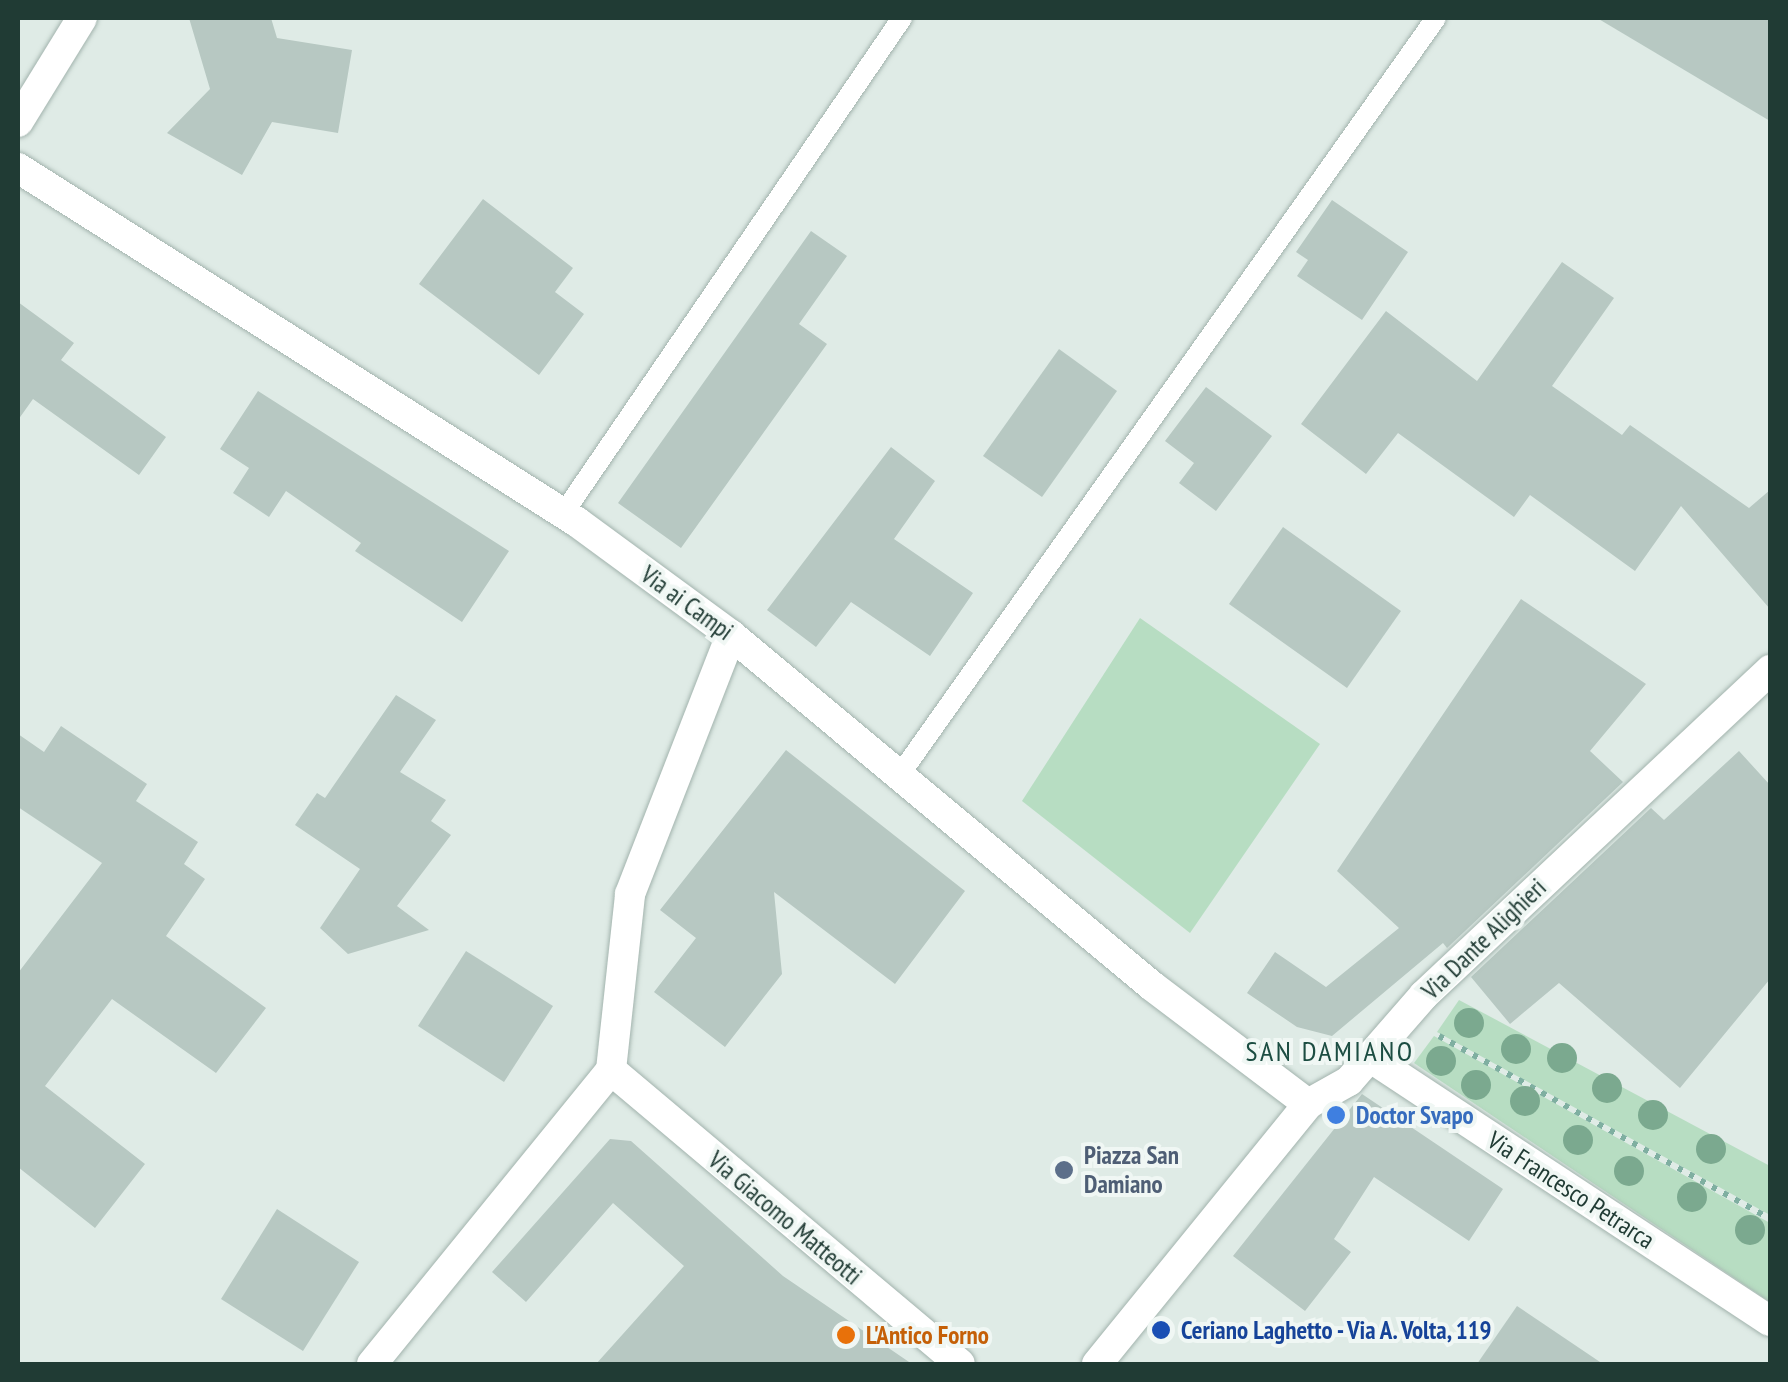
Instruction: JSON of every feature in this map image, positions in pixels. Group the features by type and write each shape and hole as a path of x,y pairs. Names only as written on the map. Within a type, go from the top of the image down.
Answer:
{"street":[{"path":"18,122 82,18"},
{"name":"Via ai Campi","path":"18,168 563,514 731,635 1152,986 1308,1104"},
{"path":"372,1364 611,1070 630,894 731,635"},
{"name":"Via Dante Alighieri","path":"1097,1364 1308,1104 1348,1081 1414,1008 1770,670"},
{"name":"Via Francesco Petrarca","path":"1371,1058 1770,1321"},
{"name":"Via Giacomo Matteotti","path":"611,1070 960,1364"}],"lane":[{"path":"563,514 902,18"},
{"path":"901,773 1436,18"}],"path":[{"path":"1414,1008 1436,1034 1770,1219"}],"green space":[{"path":"1140,618 1320,744 1190,933 1022,801"},
{"path":"1459,1000 1770,1166 1770,1215 1437,1032"},
{"path":"1434,1036 1770,1223 1770,1302 1414,1063"}],"building":[{"path":"189,18 271,18 277,38 352,50 338,133 272,122 242,175 167,133 210,89"},
{"path":"1597,18 1770,18 1770,121"},
{"path":"483,199 573,268 555,292 584,314 539,375 419,284"},
{"path":"1332,200 1408,252 1362,320 1297,276 1308,260 1296,252"},
{"path":"811,231 847,256 799,324 827,344 681,548 618,503"},
{"path":"1562,262 1614,298 1552,386 1622,435 1630,425 1749,508 1770,490 1770,609 1681,506 1635,571 1530,495 1514,517 1398,433 1366,474 1301,424 1386,311 1477,381"},
{"path":"18,302 74,343 61,360 166,437 139,475 33,399 18,420"},
{"path":"1059,349 1117,391 1042,497 983,456"},
{"path":"1206,387 1272,436 1216,511 1179,483 1194,463 1165,441"},
{"path":"258,391 509,551 462,622 355,551 361,543 286,491 269,517 233,493 249,468 220,449"},
{"path":"891,447 935,481 894,539 973,593 930,656 851,602 816,647 767,610"},
{"path":"1283,527 1401,611 1347,688 1229,604"},
{"path":"1521,599 1646,684 1590,751 1623,782 1447,948 1443,943 1332,1036 1297,1027 1247,993 1275,952 1326,987 1399,928 1337,871"},
{"path":"396,695 436,720 400,772 446,800 431,821 451,835 397,906 429,930 348,954 320,928 360,869 295,825 317,793 325,798"},
{"path":"61,726 147,784 136,801 198,842 184,864 205,879 166,936 266,1008 216,1073 112,999 45,1086 145,1164 95,1228 18,1167 18,973 102,863 18,807 18,734 44,752"},
{"path":"786,750 965,891 895,984 774,892 782,974 725,1047 654,992 696,938 660,910"},
{"path":"1739,751 1770,785 1770,979 1680,1088 1559,983 1510,1024 1471,977 1651,808 1664,820"},
{"path":"466,951 553,1006 504,1082 418,1026"},
{"path":"1362,1094 1503,1189 1469,1241 1374,1177 1334,1239 1351,1252 1305,1311 1233,1256"},
{"path":"610,1139 631,1141 783,1276 912,1364 596,1364 684,1266 613,1203 526,1302 492,1272"},
{"path":"277,1209 359,1262 303,1351 221,1299"},
{"path":"1517,1306 1603,1364 1477,1364"}],"place":[{"name":"Doctor Svapo","path":"1336,1115"},
{"name":"Piazza San Damiano","path":"1064,1170"},
{"name":"Ceriano Laghetto - Via A. Volta, 119","path":"1161,1330"},
{"name":"L'Antico Forno","path":"846,1335"}],"district":[{"name":"SAN DAMIANO","path":"1330,1051"}]}
